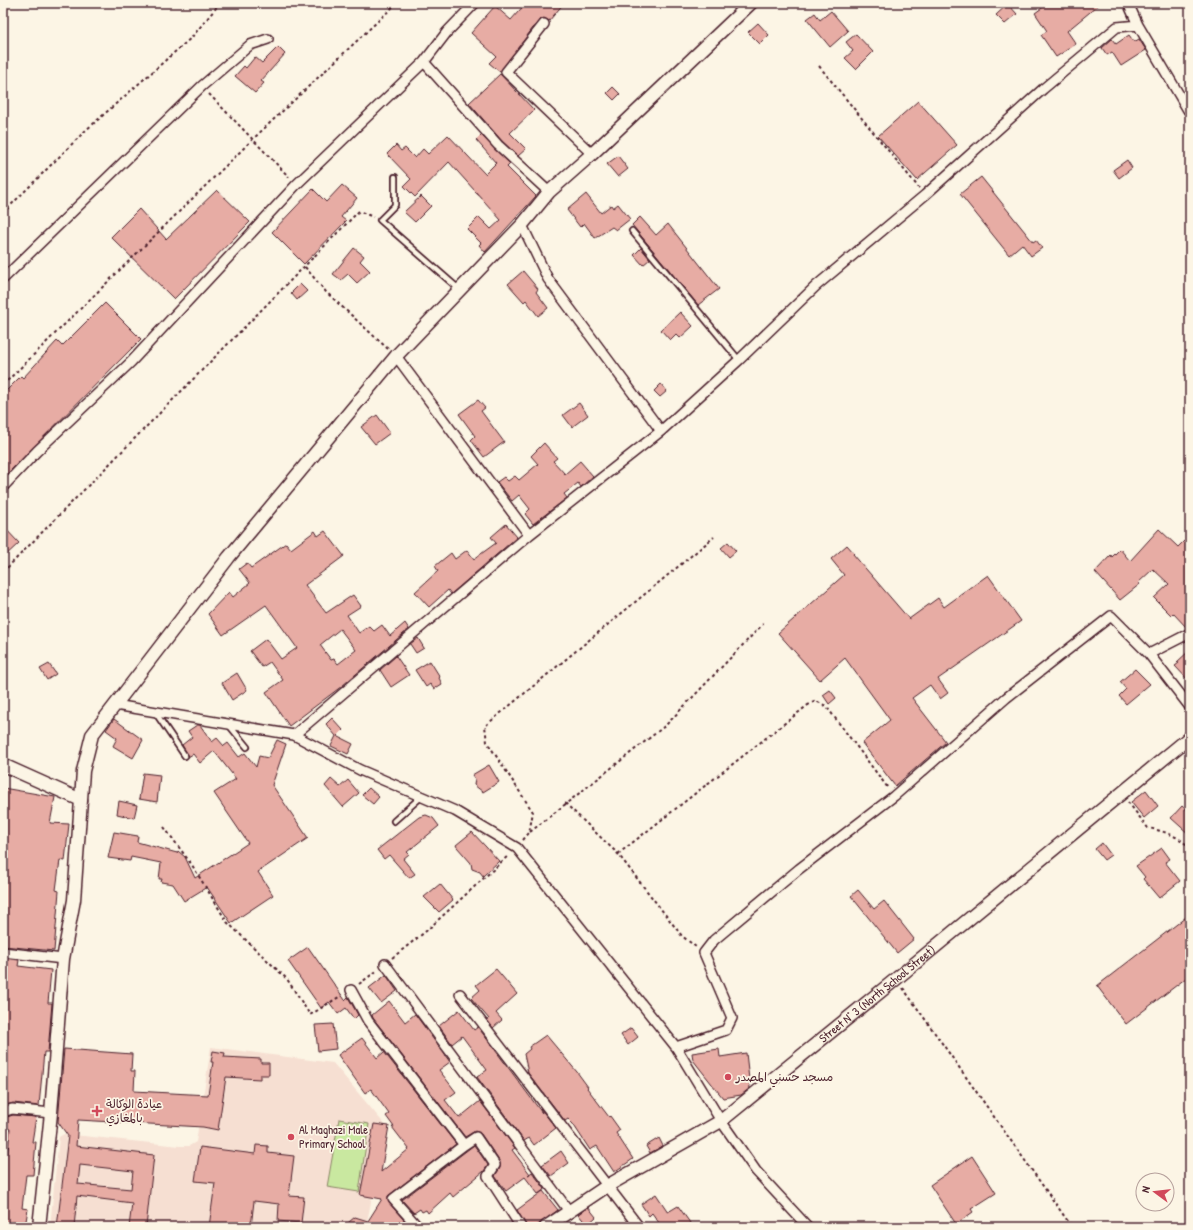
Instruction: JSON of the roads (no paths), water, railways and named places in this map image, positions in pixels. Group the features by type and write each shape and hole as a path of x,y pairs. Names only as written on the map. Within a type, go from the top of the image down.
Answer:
{"street":[{"path":"3,487 37,451 131,362 296,185 424,62 447,32 475,3"},
{"path":"39,1227 51,1113 63,959 74,900 83,771 92,735 229,557 396,356 522,225 549,192 592,154 751,3"},
{"path":"1128,3 1138,25 1184,103 1190,110"},
{"path":"544,24 506,72 592,154"},
{"path":"294,735 529,535 661,431 739,360 816,286 925,195 1043,89 1117,27 1138,25"},
{"path":"3,279 202,86 250,45 268,39"},
{"path":"424,62 498,145 549,192"},
{"path":"522,225 548,278 661,431"},
{"path":"396,356 529,535"},
{"path":"676,1047 726,1030 732,1018 704,953 714,940 798,869 894,796 1006,698 1111,616 1150,654 1190,707"},
{"path":"1150,654 1190,632"},
{"path":"115,705 226,722 294,735 360,770 455,811 517,848 676,1047 721,1121 756,1171 808,1227"},
{"name":"Street N° 3 (North School Street)","path":"546,1227 607,1186 721,1121 896,979 1190,736"},
{"path":"3,765 81,800"},
{"path":"3,952 63,959"},
{"path":"385,964 569,1211"},
{"path":"352,990 368,1021 464,1145"},
{"path":"460,994 638,1227"},
{"path":"3,1112 12,1109 51,1113"},
{"path":"418,1227 393,1199 476,1137 495,1165 488,1176 522,1227"}],"lane":[{"path":"395,177 395,205 380,220 460,290"},
{"path":"632,231 739,360"},
{"path":"154,710 185,756"},
{"path":"226,722 247,747"},
{"path":"394,821 421,797"}],"place":[{"name":"مسجد حسني المصدر","path":"728,1077"},
{"name":"عيادة الوكالة بالمغازي","path":"97,1111"},
{"name":"Al Maghazi Male Primary School","path":"291,1137"}]}
